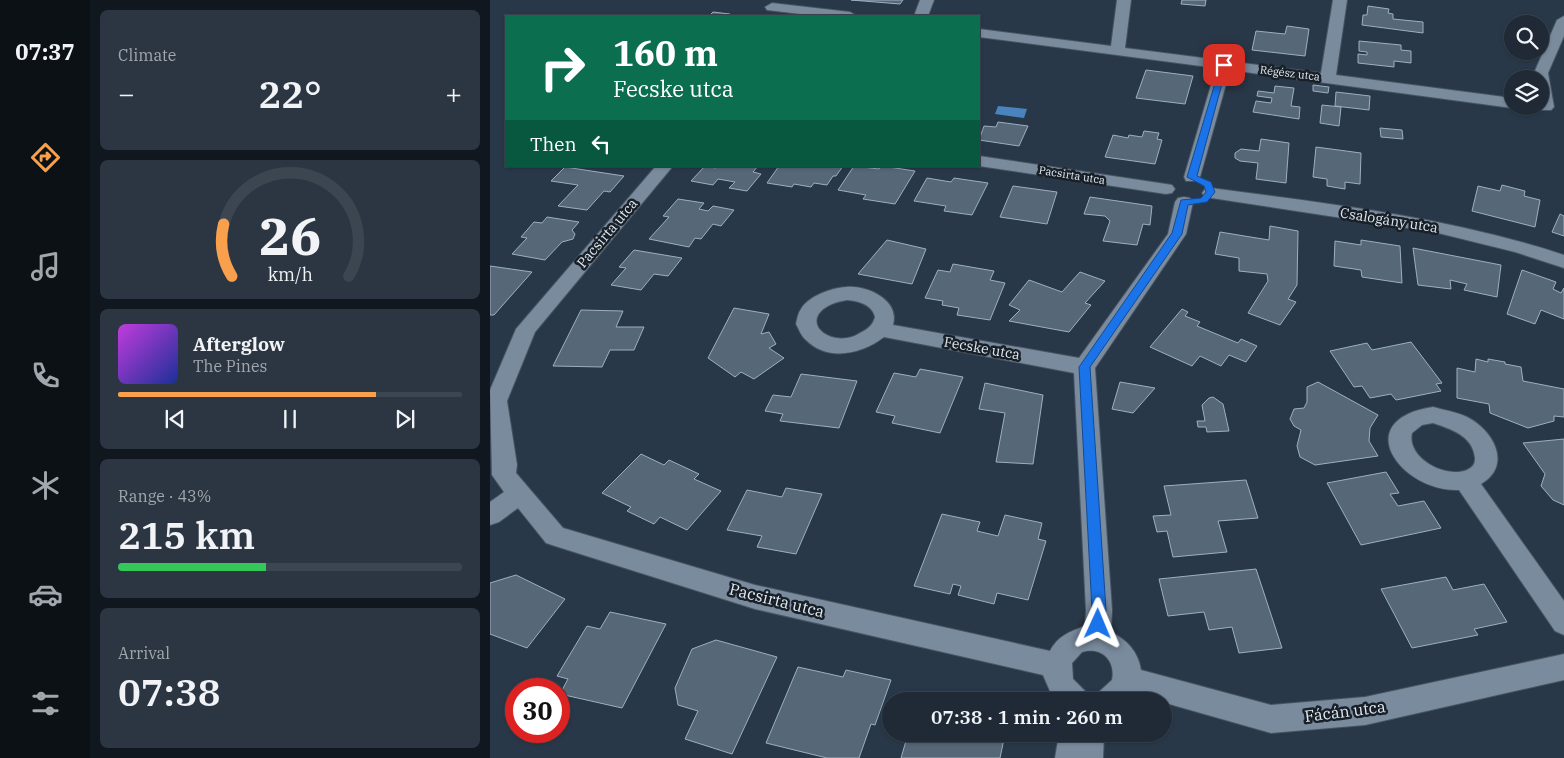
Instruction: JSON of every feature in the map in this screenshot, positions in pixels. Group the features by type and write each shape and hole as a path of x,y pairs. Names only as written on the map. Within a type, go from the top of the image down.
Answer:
{"street":[{"path":"921,15 927,0"},
{"path":"1118,51 1124,0"},
{"path":"1328,78 1340,0"},
{"path":"772,7 841,15"},
{"path":"1542,70 1564,20"},
{"name":"Régész utca","path":"980,33 1504,102"},
{"path":"1192,177 1224,65"},
{"path":"1549,108 1564,109"},
{"name":"Pacsirta utca","path":"980,160 1166,188"},
{"name":"Pacsirta utca","path":"664,167 526,329 496,400 498,467 504,475 555,536 755,597 1056,664"},
{"path":"1192,177 1208,184 1211,192 1204,200 1196,203 1184,202 1171,197 1166,188 1167,184 1176,178 1192,177"},
{"name":"Csalogány utca","path":"1211,192 1456,230 1540,253 1564,262"},
{"path":"1097,639 1099,610 1084,367 1177,234 1184,202"},
{"name":"Fecske utca","path":"879,329 1084,367"},
{"path":"1465,480 1564,622"},
{"path":"490,515 520,494"},
{"path":"1064,692 1058,683 1055,670 1056,664 1063,650 1072,642 1084,638 1097,639 1109,643 1118,650 1125,660 1128,671 1121,692"},
{"name":"Fácán utca","path":"1127,679 1271,719 1365,711 1564,667"},
{"path":"1070,758 1072,742"},
{"path":"1088,758 1089,742"}],"water":[{"path":"998,106 1027,109 1024,118 995,114"}],"building":[{"path":"851,0 903,0 900,4"},
{"path":"1182,0 1206,0 1205,6 1181,4"},
{"path":"1368,6 1389,9 1388,13 1393,14 1393,19 1423,22 1423,33 1362,25 1363,15 1367,15"},
{"path":"713,12 730,14 730,15 710,15"},
{"path":"1287,26 1309,29 1305,56 1252,50 1256,31 1285,34"},
{"path":"1359,41 1401,45 1401,50 1411,51 1411,63 1394,61 1394,67 1358,63 1358,54 1367,55 1367,52 1359,51"},
{"path":"1146,70 1193,76 1185,104 1136,98"},
{"path":"1313,85 1329,87 1328,93 1313,91"},
{"path":"1275,86 1294,88 1291,106 1300,107 1299,119 1253,112 1256,101 1271,103 1272,98 1257,96 1258,91 1274,93"},
{"path":"1336,92 1370,96 1369,110 1335,106"},
{"path":"1322,105 1341,107 1339,126 1320,123"},
{"path":"998,122 1028,126 1019,146 980,140 984,126 996,127"},
{"path":"1380,128 1402,130 1403,139 1381,137"},
{"path":"1144,131 1159,133 1157,139 1162,140 1155,164 1105,157 1113,135 1128,138 1129,135 1142,137"},
{"path":"1261,139 1289,143 1286,183 1256,179 1258,163 1240,161 1235,158 1235,153 1241,149 1259,151"},
{"path":"1316,147 1361,153 1360,184 1345,182 1345,189 1327,186 1327,179 1313,177"},
{"path":"565,167 624,176 610,192 604,191 587,210 558,206 578,185 551,181"},
{"path":"704,167 757,167 753,172 761,174 747,191 729,188 735,182 718,179 713,185 691,181"},
{"path":"778,167 842,167 827,185 814,183 811,187 794,184 792,187 767,183"},
{"path":"853,167 879,169 881,167 889,167 915,171 895,204 863,199 866,195 838,190"},
{"path":"927,178 951,182 954,178 988,183 972,215 944,211 946,206 914,201"},
{"path":"1502,185 1525,191 1524,196 1540,200 1535,227 1472,211 1478,186 1500,191"},
{"path":"1013,186 1057,192 1047,224 1000,217"},
{"path":"1090,197 1152,206 1150,225 1143,224 1137,245 1103,241 1110,221 1105,216 1084,214"},
{"path":"678,199 704,203 699,209 708,211 713,206 734,210 721,226 713,224 701,239 695,238 689,247 649,239 669,217 663,216"},
{"path":"1560,214 1564,216 1564,236 1552,232"},
{"path":"547,217 579,222 572,230 575,234 573,239 562,242 545,260 512,254 527,238 521,237 534,222 542,223"},
{"path":"1270,226 1298,231 1297,285 1288,299 1296,302 1280,325 1248,313 1268,281 1267,274 1239,271 1239,258 1215,254 1220,232 1269,240"},
{"path":"887,240 926,249 912,284 858,274"},
{"path":"1361,240 1400,246 1402,283 1362,277 1361,270 1334,266 1335,241 1361,245"},
{"path":"1413,248 1501,265 1497,297 1464,290 1467,284 1450,280 1451,289 1418,285"},
{"path":"634,250 682,258 668,276 654,274 641,290 611,285 626,268 619,267"},
{"path":"953,264 994,271 990,280 1005,283 990,320 957,315 959,308 942,305 943,301 925,298 938,270 950,272"},
{"path":"490,266 532,272 494,315 490,315"},
{"path":"1522,270 1556,282 1553,289 1561,293 1564,288 1564,319 1541,310 1535,324 1507,314"},
{"path":"1080,272 1105,281 1085,303 1091,305 1069,332 1009,321 1020,310 1009,305 1029,280 1062,292"},
{"path":"734,308 769,314 761,334 769,332 776,344 769,348 784,358 754,379 741,372 735,377 708,358"},
{"path":"1182,309 1188,312 1185,316 1200,322 1197,326 1238,343 1241,339 1257,346 1246,362 1229,355 1221,366 1200,356 1192,366 1150,347"},
{"path":"581,310 623,311 616,327 644,327 634,350 610,350 602,367 553,366"},
{"path":"1411,342 1442,383 1436,384 1441,391 1396,400 1391,394 1370,398 1362,386 1354,387 1330,351 1367,343 1372,350"},
{"path":"1476,359 1488,362 1488,359 1505,362 1505,364 1521,367 1523,381 1564,389 1564,417 1554,416 1554,421 1528,428 1490,413 1489,404 1457,398 1457,368 1475,372"},
{"path":"920,369 963,377 940,433 892,423 895,416 876,412 894,373 916,377"},
{"path":"801,374 857,381 839,428 780,421 783,414 765,411 773,395 791,397"},
{"path":"1120,382 1155,388 1133,413 1112,409"},
{"path":"1318,382 1378,415 1370,428 1369,441 1378,456 1315,465 1300,457 1297,446 1301,430 1294,426 1290,419 1294,409 1304,408 1307,402 1307,387"},
{"path":"985,383 1043,395 1033,464 996,462 1005,413 979,409"},
{"path":"1213,397 1223,404 1229,431 1207,432 1206,427 1198,427 1197,421 1205,421 1202,405 1209,398"},
{"path":"1564,439 1564,505 1553,500 1541,486 1545,474 1523,443"},
{"path":"641,454 664,465 669,460 699,474 694,479 721,491 687,530 660,517 654,524 627,511 631,507 602,493"},
{"path":"1386,472 1399,493 1390,494 1398,506 1424,501 1441,528 1361,545 1327,483"},
{"path":"1246,480 1258,518 1218,521 1227,552 1173,557 1167,531 1157,532 1153,516 1171,515 1164,486"},
{"path":"786,488 822,494 796,554 757,547 762,536 727,530 747,490 782,497"},
{"path":"942,514 980,522 977,531 998,536 1005,515 1042,523 1038,539 1046,541 1028,600 997,593 994,604 958,595 961,586 953,584 950,594 914,586"},
{"path":"1256,569 1282,648 1239,653 1232,627 1209,630 1204,612 1168,616 1159,579"},
{"path":"516,575 565,599 527,648 490,634 490,583"},
{"path":"1446,577 1453,590 1484,584 1507,622 1474,629 1478,635 1412,648 1381,589"},
{"path":"610,612 666,624 622,708 570,696 570,678 557,676 587,626 600,629"},
{"path":"716,640 777,657 732,754 685,739 698,711 678,705 675,688 692,649"},
{"path":"798,667 843,677 846,670 891,680 887,692 882,692 882,705 875,725 871,724 859,758 827,758 766,743"},
{"path":"906,742 1003,742 1000,758 901,758"}],"route":[{"path":"1098,624 1099,610 1084,367 1177,234 1184,202 1196,203 1204,200 1211,192 1208,184 1192,177 1224,65"}]}
